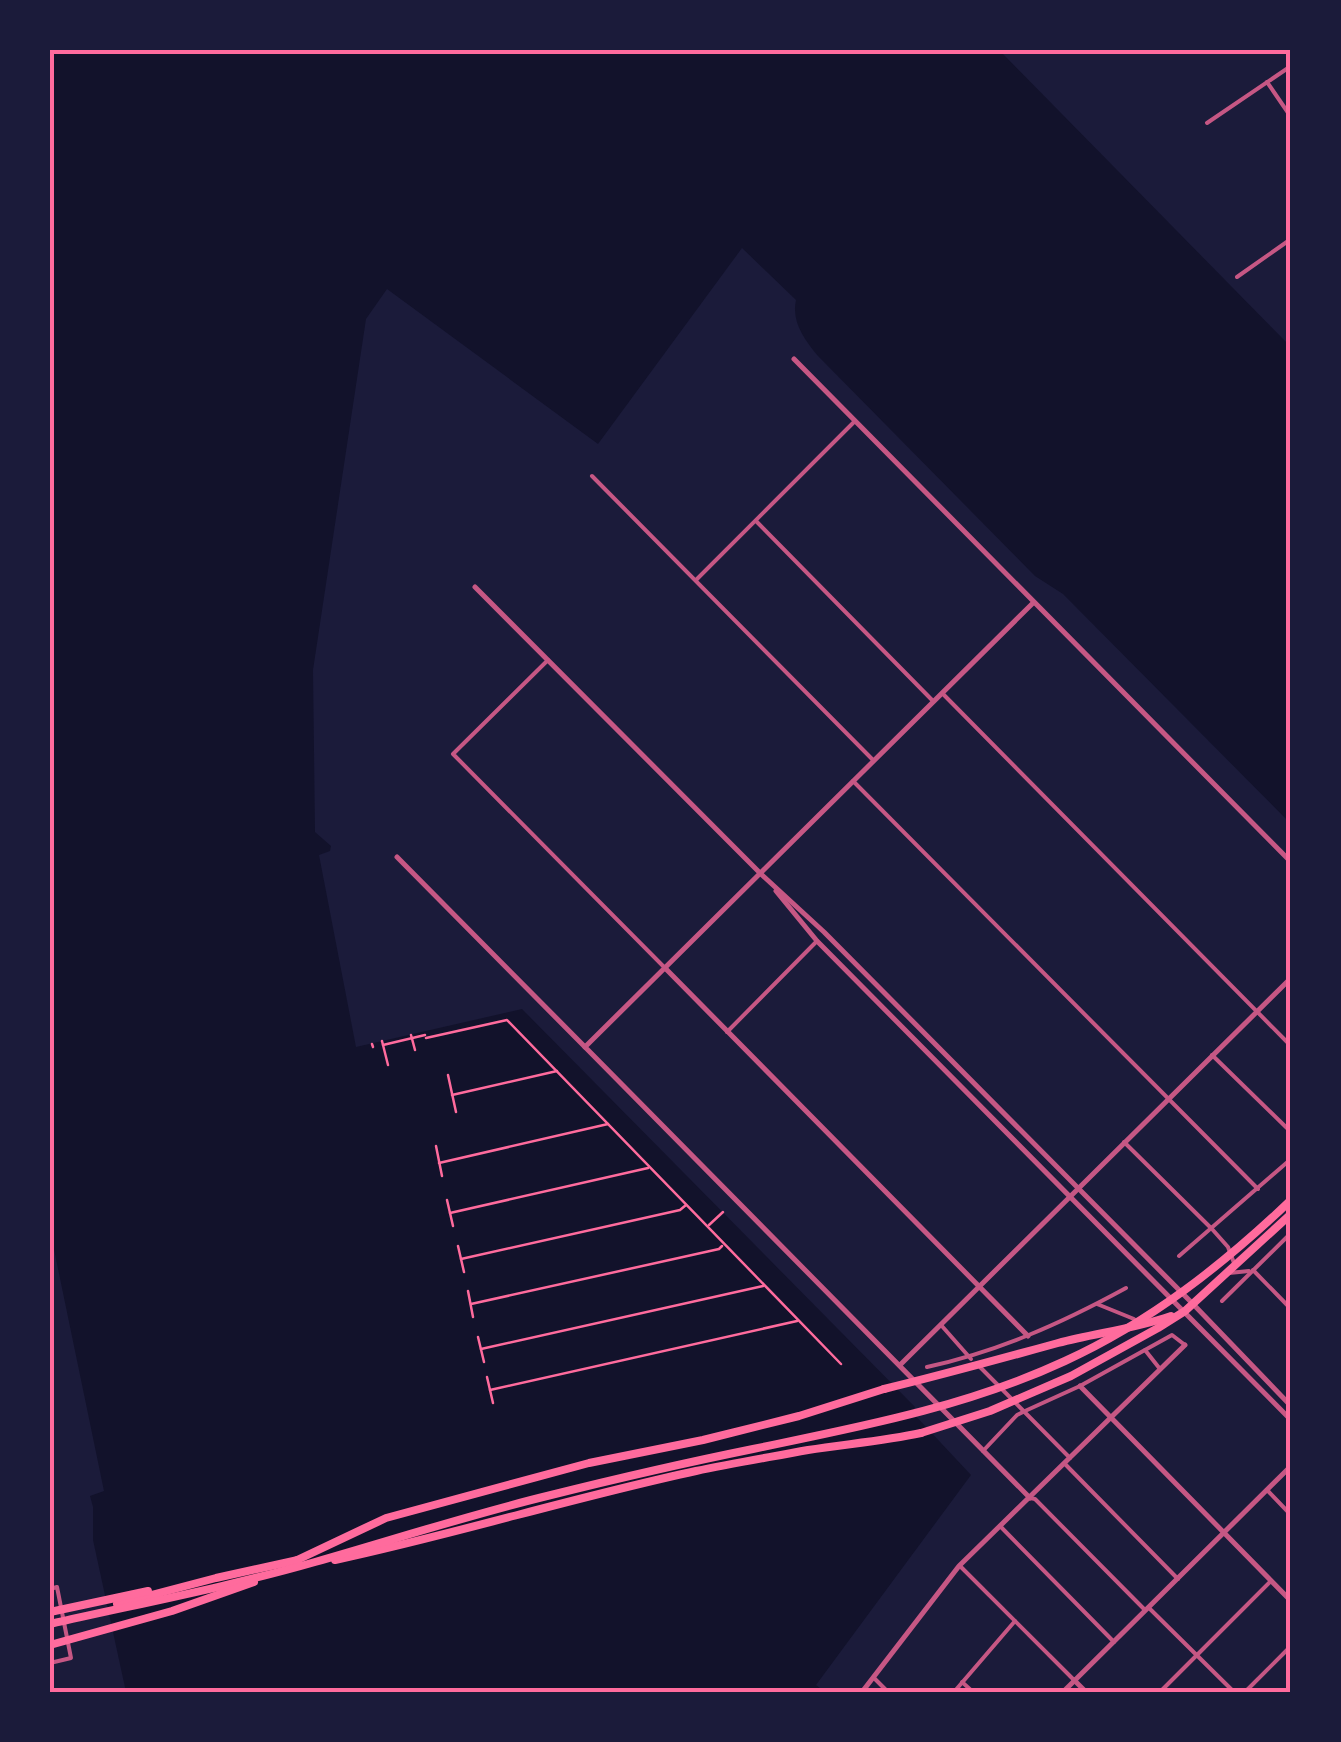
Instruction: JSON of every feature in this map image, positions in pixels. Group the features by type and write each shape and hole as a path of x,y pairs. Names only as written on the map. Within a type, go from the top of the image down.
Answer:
{"highway":[{"path":"50,1623 296,1564 621,1478 973,1398 1080,1354 1169,1302 1220,1264 1291,1200"},
{"path":"50,1612 414,1543 697,1471 921,1434 990,1411 1071,1376 1158,1328 1185,1311 1291,1214"},
{"path":"50,1645 172,1612 296,1564 386,1518 589,1464 799,1416 884,1388 1185,1311"},
{"path":"50,1623 216,1578"}],"street":[{"path":"1207,124 1291,66"},
{"path":"1267,82 1291,117"},
{"path":"1237,277 1291,239"},
{"path":"794,359 1291,862"},
{"path":"695,581 854,421"},
{"path":"592,476 874,761"},
{"path":"756,521 933,701"},
{"path":"475,587 761,874 824,932 1291,1406"},
{"path":"585,1047 1033,603"},
{"path":"548,660 454,754 1028,1336"},
{"path":"942,693 1291,1046"},
{"path":"853,781 1258,1189"},
{"path":"397,858 1030,1498 1234,1692"},
{"path":"761,874 817,940 1291,1420"},
{"path":"727,1032 817,940"},
{"path":"900,1366 1291,978"},
{"path":"1212,1054 1291,1132"},
{"path":"1124,1142 1228,1247 1234,1259 1231,1270 1254,1270"},
{"path":"1179,1256 1291,1159"},
{"path":"1222,1301 1291,1234"},
{"path":"1254,1270 1291,1309"},
{"path":"927,1368 970,1358 1052,1327 1126,1288"},
{"path":"1098,1304 1146,1324"},
{"path":"940,1325 1071,1458"},
{"path":"1153,1346 1158,1328"},
{"path":"862,1692 959,1566 1185,1345 1172,1335 1080,1386 1025,1411 983,1451"},
{"path":"1144,1350 1160,1370"},
{"path":"1080,1386 1291,1601"},
{"path":"1065,1464 1178,1579"},
{"path":"1063,1692 1291,1466"},
{"path":"1267,1490 1291,1515"},
{"path":"1000,1526 1114,1642"},
{"path":"959,1566 1086,1692"},
{"path":"1160,1692 1271,1581"},
{"path":"50,1589 58,1587 71,1658 50,1664"},
{"path":"954,1692 1015,1621"},
{"path":"1244,1692 1291,1646"},
{"path":"873,1677 888,1692"},
{"path":"962,1682 972,1692"}],"path":[{"path":"388,1065 382,1043 508,1020 841,1364"},
{"path":"411,1037 415,1050"},
{"path":"452,1096 557,1071"},
{"path":"448,1075 456,1112"},
{"path":"439,1164 608,1124"},
{"path":"436,1146 442,1176"},
{"path":"450,1213 649,1167"},
{"path":"447,1200 453,1226"},
{"path":"461,1259 680,1210 686,1205"},
{"path":"707,1227 723,1212"},
{"path":"471,1304 724,1244"},
{"path":"458,1246 464,1272"},
{"path":"481,1350 764,1285"},
{"path":"468,1291 474,1316"},
{"path":"490,1390 798,1320"},
{"path":"478,1337 484,1362"},
{"path":"487,1378 493,1403"}],"shaded area":[{"path":"50,50 999,50 1291,347 1291,824 1063,594 1035,576 818,356 797,323 796,300 742,248 598,444 387,289 366,319 313,670 315,832 331,846 330,851 319,855 356,1047 522,1009 915,1407 912,1412 971,1475 816,1685 825,1692 126,1692 93,1540 90,1496 104,1491 50,1230"}]}
